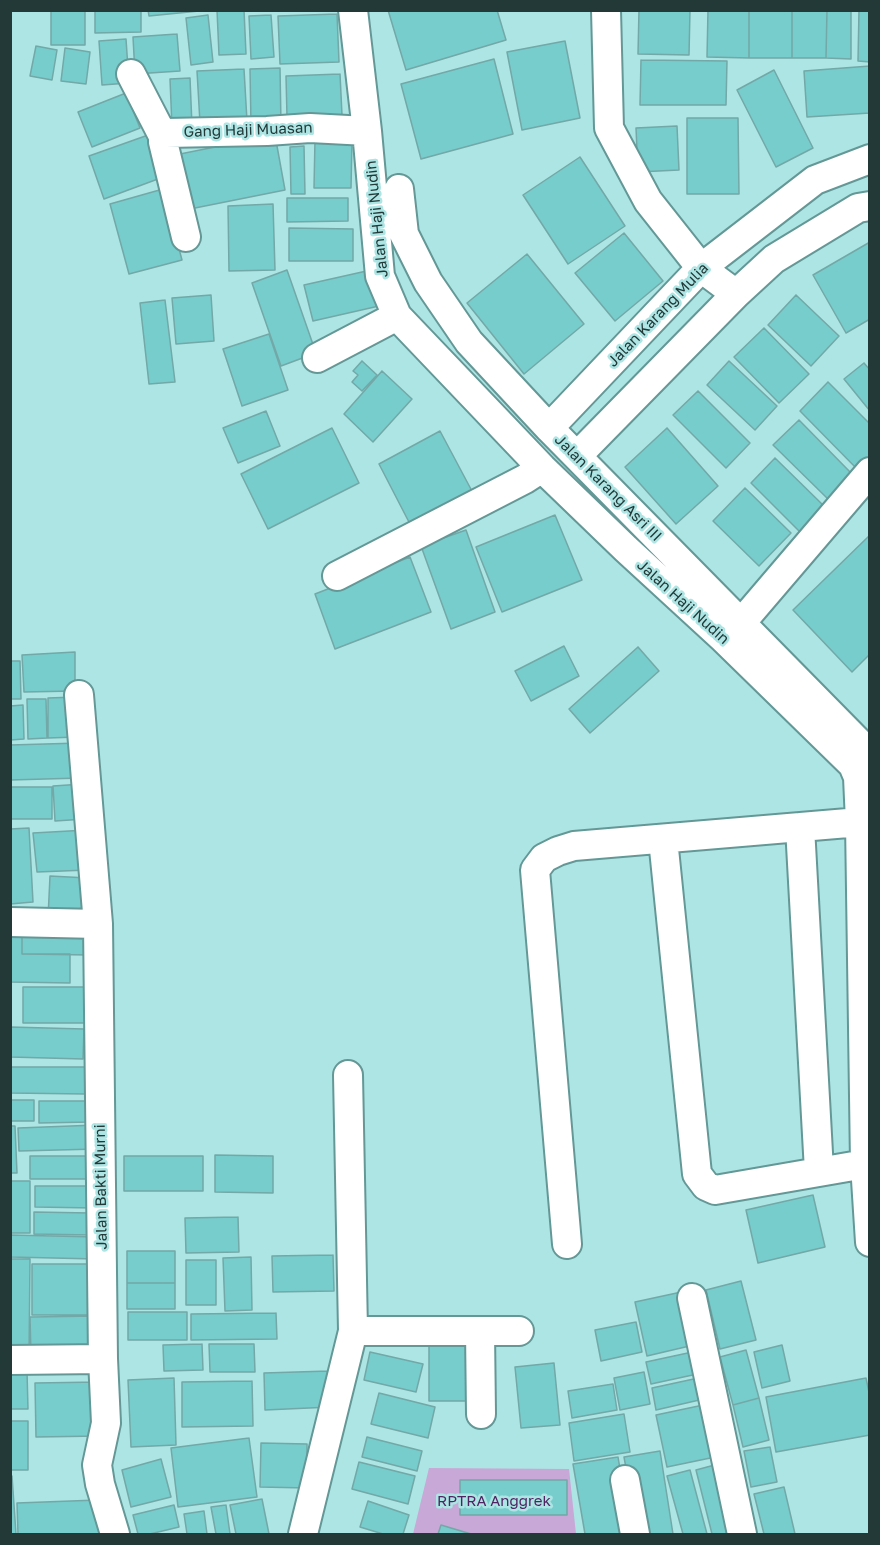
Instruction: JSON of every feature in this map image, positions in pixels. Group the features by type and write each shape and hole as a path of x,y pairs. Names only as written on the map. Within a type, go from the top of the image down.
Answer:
{"street":[{"name":"Jalan Haji Nudin","path":"353,10 380,276 397,316 542,468 724,639 853,765 858,777 860,822 866,1172 870,1242"},
{"path":"606,10 609,128 648,201 701,268 736,294"},
{"path":"131,74 162,136"},
{"name":"Gang Haji Muasan","path":"186,237 162,136 166,133 310,128 367,131"},
{"name":"Jalan Karang Mulia","path":"549,428 701,268 815,180 870,159"},
{"name":"Jalan Karang Asri III","path":"399,189 404,234 428,282 469,342 549,428 870,754"},
{"path":"578,455 736,294 774,259 858,208 870,206"},
{"path":"317,358 397,316"},
{"path":"337,576 525,479 542,468"},
{"path":"741,623 870,472"},
{"name":"Jalan Bakti Murni","path":"79,695 98,924 106,1423 97,1465 100,1484 115,1534"},
{"path":"567,1244 535,870 544,858 573,846 860,822"},
{"path":"800,827 819,1171"},
{"path":"663,839 697,1174 706,1186 715,1190 819,1171 866,1172"},
{"path":"10,922 98,924"},
{"path":"303,1534 353,1330 348,1075"},
{"path":"692,1298 742,1534"},
{"path":"353,1330 519,1331"},
{"path":"480,1331 482,1414"},
{"path":"10,1360 104,1359"},
{"path":"625,1480 635,1534"}],"green space":[{"name":"RPTRA Anggrek","path":"429,1468 569,1469 576,1534 413,1534"}],"building":[{"path":"51,10 85,10 85,45 51,45"},
{"path":"95,10 141,10 141,32 95,33"},
{"path":"148,10 209,10 149,16"},
{"path":"217,10 244,10 246,54 219,55"},
{"path":"388,10 497,10 506,40 406,70"},
{"path":"639,10 690,10 689,55 638,54"},
{"path":"708,10 749,10 749,58 707,57"},
{"path":"749,10 792,10 792,58 749,58"},
{"path":"792,10 827,10 826,58 792,58"},
{"path":"827,10 851,10 851,59 826,58"},
{"path":"859,10 870,10 870,62 858,61"},
{"path":"337,14 339,62 280,64 278,16"},
{"path":"208,15 213,62 191,65 186,18"},
{"path":"271,15 274,57 251,59 249,16"},
{"path":"177,34 180,71 135,74 133,37"},
{"path":"126,39 129,83 102,85 99,41"},
{"path":"565,41 580,118 522,130 507,52"},
{"path":"36,46 57,50 52,80 30,76"},
{"path":"65,48 90,52 86,84 61,81"},
{"path":"494,59 513,134 421,159 401,84"},
{"path":"641,60 727,61 726,105 640,105"},
{"path":"870,66 870,113 807,117 804,71"},
{"path":"280,68 281,124 251,125 250,69"},
{"path":"244,69 247,121 200,123 197,71"},
{"path":"774,70 813,148 776,167 737,90"},
{"path":"340,74 342,115 287,117 286,76"},
{"path":"190,78 192,126 172,127 170,79"},
{"path":"126,93 140,128 92,147 78,112"},
{"path":"687,118 738,118 739,194 687,194"},
{"path":"677,126 679,170 638,172 636,128"},
{"path":"151,134 166,176 104,199 89,156"},
{"path":"275,135 285,190 190,209 180,154"},
{"path":"315,139 352,140 351,188 314,188"},
{"path":"304,146 305,194 291,194 290,147"},
{"path":"580,157 625,226 568,264 523,195"},
{"path":"163,189 182,260 129,274 110,204"},
{"path":"287,198 348,198 348,221 287,222"},
{"path":"273,204 275,270 229,271 228,206"},
{"path":"289,228 353,229 353,261 289,261"},
{"path":"624,233 663,281 615,321 575,273"},
{"path":"870,242 870,319 846,333 813,275"},
{"path":"527,254 584,324 524,374 467,303"},
{"path":"287,270 316,353 281,366 252,283"},
{"path":"371,270 379,306 313,321 304,285"},
{"path":"211,295 214,341 176,344 172,298"},
{"path":"796,295 839,336 811,366 768,325"},
{"path":"165,300 175,382 149,384 140,303"},
{"path":"764,328 809,374 779,403 734,357"},
{"path":"269,334 288,390 242,406 223,349"},
{"path":"362,361 377,375 362,391 352,382 358,375 353,371"},
{"path":"729,361 777,406 755,430 707,385"},
{"path":"864,363 870,370 870,411 844,379"},
{"path":"382,371 412,399 373,442 344,414"},
{"path":"828,382 870,424 870,461 859,471 800,411"},
{"path":"698,391 750,443 726,468 673,415"},
{"path":"266,411 280,446 238,463 223,428"},
{"path":"799,420 853,475 829,500 773,445"},
{"path":"332,428 359,483 268,529 241,474"},
{"path":"667,428 718,486 676,524 625,467"},
{"path":"440,431 473,493 411,526 379,464"},
{"path":"775,458 826,508 801,533 751,483"},
{"path":"745,488 791,533 759,566 713,521"},
{"path":"555,515 582,580 502,612 476,547"},
{"path":"466,530 495,612 451,629 421,546"},
{"path":"870,535 870,654 852,672 793,610"},
{"path":"410,557 431,612 335,649 315,594"},
{"path":"564,646 579,676 531,701 515,671"},
{"path":"638,647 659,671 590,733 569,709"},
{"path":"75,652 75,691 24,692 22,655"},
{"path":"10,661 20,661 21,699 10,699"},
{"path":"76,697 77,737 48,738 48,698"},
{"path":"27,699 46,699 47,738 28,739"},
{"path":"23,705 24,739 10,740 10,706"},
{"path":"80,743 81,778 10,780 10,745"},
{"path":"83,784 85,819 55,821 53,786"},
{"path":"10,787 52,787 52,819 10,819"},
{"path":"29,828 33,902 10,904 10,829"},
{"path":"87,830 88,870 37,872 33,833"},
{"path":"50,876 88,878 86,919 48,918"},
{"path":"22,928 89,929 89,955 22,954"},
{"path":"10,933 22,933 22,954 70,954 70,983 10,982"},
{"path":"23,987 88,987 88,1023 23,1023"},
{"path":"10,1027 84,1029 83,1059 10,1057"},
{"path":"10,1067 85,1067 85,1094 10,1093"},
{"path":"10,1100 34,1100 34,1121 10,1121"},
{"path":"39,1101 91,1101 91,1122 39,1123"},
{"path":"97,1125 97,1149 19,1151 18,1128"},
{"path":"10,1126 15,1126 17,1173 10,1173"},
{"path":"215,1155 273,1156 273,1193 215,1192"},
{"path":"30,1156 90,1156 90,1179 30,1179"},
{"path":"124,1156 203,1156 203,1191 124,1191"},
{"path":"10,1181 30,1181 30,1233 10,1233"},
{"path":"35,1186 94,1186 94,1208 35,1207"},
{"path":"813,1195 825,1247 758,1263 746,1210"},
{"path":"34,1212 90,1213 90,1235 34,1234"},
{"path":"238,1217 239,1252 186,1253 185,1218"},
{"path":"10,1235 96,1237 96,1259 10,1257"},
{"path":"127,1251 175,1251 175,1283 127,1283"},
{"path":"333,1255 334,1291 273,1292 272,1256"},
{"path":"251,1257 252,1310 225,1311 223,1258"},
{"path":"10,1259 30,1259 29,1358 10,1358"},
{"path":"186,1260 216,1260 216,1305 186,1305"},
{"path":"32,1264 96,1264 96,1315 32,1315"},
{"path":"741,1281 756,1340 720,1349 706,1290"},
{"path":"127,1283 175,1283 175,1309 127,1309"},
{"path":"686,1291 698,1344 647,1356 635,1302"},
{"path":"128,1312 187,1312 187,1340 128,1340"},
{"path":"276,1313 277,1339 191,1340 191,1314"},
{"path":"98,1316 99,1354 31,1355 30,1317"},
{"path":"636,1322 642,1352 601,1361 595,1330"},
{"path":"202,1344 203,1370 164,1371 163,1345"},
{"path":"209,1344 254,1344 255,1372 210,1372"},
{"path":"429,1345 470,1345 470,1401 429,1401"},
{"path":"782,1345 790,1381 762,1388 754,1352"},
{"path":"746,1350 759,1398 733,1405 720,1357"},
{"path":"697,1351 702,1373 651,1384 646,1362"},
{"path":"370,1352 423,1364 416,1392 364,1380"},
{"path":"554,1363 560,1425 521,1428 515,1367"},
{"path":"10,1371 27,1371 28,1409 10,1409"},
{"path":"329,1371 331,1407 265,1410 264,1373"},
{"path":"644,1372 650,1404 620,1410 614,1378"},
{"path":"703,1377 708,1398 656,1410 652,1388"},
{"path":"174,1378 176,1445 131,1447 128,1380"},
{"path":"866,1378 870,1397 870,1435 776,1452 766,1397"},
{"path":"252,1381 253,1426 182,1427 182,1382"},
{"path":"99,1382 100,1436 36,1437 35,1383"},
{"path":"613,1384 617,1410 572,1418 568,1391"},
{"path":"379,1393 435,1407 428,1438 371,1424"},
{"path":"759,1398 769,1440 743,1447 733,1405"},
{"path":"708,1404 720,1456 667,1467 656,1415"},
{"path":"624,1414 630,1452 574,1461 569,1423"},
{"path":"10,1421 28,1421 28,1470 10,1470"},
{"path":"367,1437 422,1451 417,1471 362,1457"},
{"path":"249,1438 257,1497 178,1507 171,1448"},
{"path":"261,1443 307,1444 307,1488 260,1487"},
{"path":"770,1447 777,1482 751,1487 744,1451"},
{"path":"660,1451 673,1534 638,1534 624,1457"},
{"path":"618,1457 631,1534 585,1534 573,1464"},
{"path":"161,1459 171,1497 131,1507 122,1470"},
{"path":"359,1462 415,1476 408,1504 352,1489"},
{"path":"722,1463 739,1534 712,1534 696,1470"},
{"path":"690,1470 707,1534 683,1534 667,1476"},
{"path":"10,1476 12,1476 16,1534 10,1534"},
{"path":"460,1480 567,1480 567,1515 460,1515"},
{"path":"784,1487 795,1534 764,1534 754,1494"},
{"path":"262,1499 269,1534 236,1534 230,1505"},
{"path":"98,1500 99,1534 18,1534 17,1503"},
{"path":"368,1501 409,1515 403,1534 383,1534 360,1527"},
{"path":"174,1505 179,1527 150,1534 138,1534 133,1515"},
{"path":"226,1505 230,1534 216,1534 211,1507"},
{"path":"204,1511 207,1534 187,1534 184,1514"},
{"path":"441,1525 471,1534 438,1534"}]}
